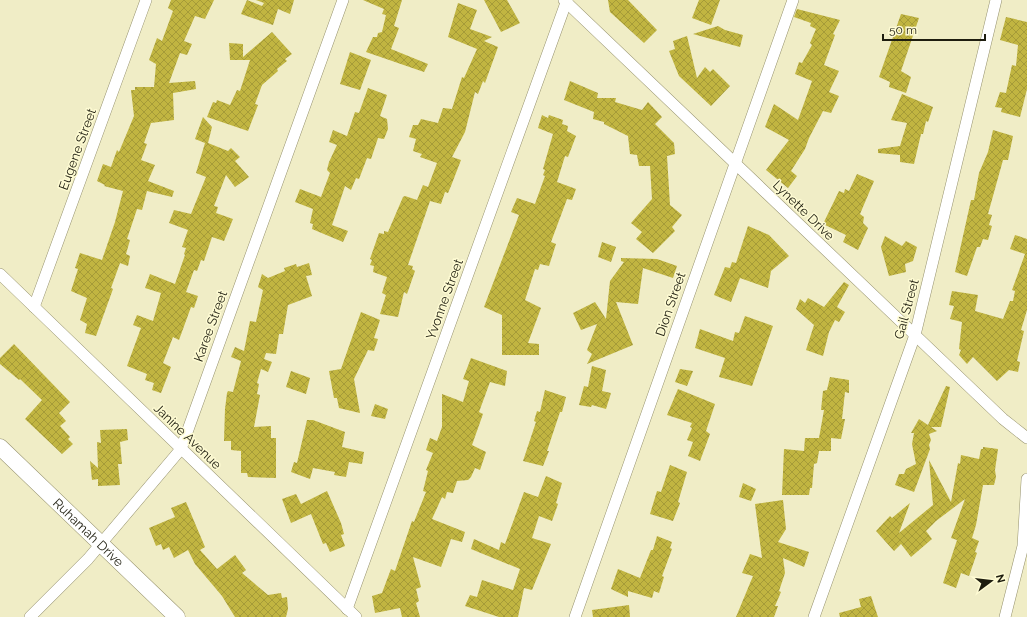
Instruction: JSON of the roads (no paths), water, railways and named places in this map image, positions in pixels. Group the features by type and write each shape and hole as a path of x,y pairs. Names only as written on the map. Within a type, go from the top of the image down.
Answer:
{"street":[{"name":"Eugene Street","path":"34,307 146,0"},
{"name":"Karee Street","path":"30,617 88,559 181,449 343,0"},
{"name":"Dion Street","path":"575,617 793,0"},
{"name":"Gail Street","path":"814,617 916,335 996,0"},
{"name":"Lynette Drive","path":"566,1 1003,419 1027,438"},
{"name":"Yvonne Street","path":"347,608 566,1"},
{"name":"Janine Avenue","path":"0,274 356,617"},
{"name":"Ruhamah Drive","path":"0,447 177,617"},
{"path":"1005,617 1023,546 1027,479"}]}
